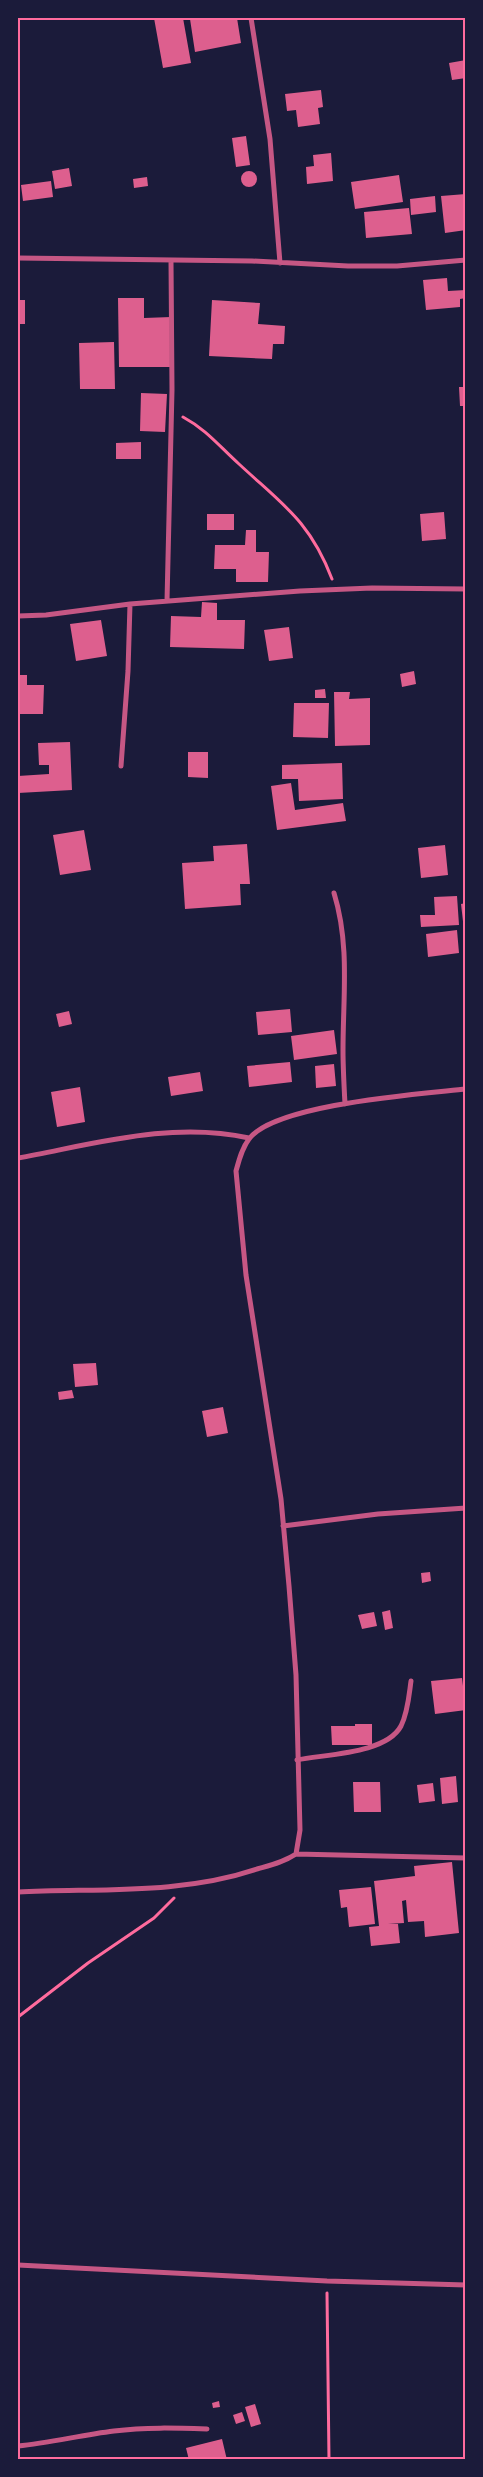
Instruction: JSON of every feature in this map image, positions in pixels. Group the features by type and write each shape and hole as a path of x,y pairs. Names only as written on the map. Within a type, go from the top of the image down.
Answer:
{"street":[{"path":"252,18 270,139 280,263"},
{"path":"18,258 397,266 466,260"},
{"path":"168,602 172,411 171,261"},
{"path":"18,616 46,615 130,604 336,590 466,590"},
{"path":"121,766 127,699 130,604"},
{"path":"334,893 341,915 345,953 343,1050 345,1104"},
{"path":"296,1854 300,1830 295,1666 283,1526 238,1212 236,1171 240,1155 249,1138 265,1126 345,1104 387,1096 466,1089"},
{"path":"18,1158 139,1134 175,1131 220,1132 249,1138"},
{"path":"283,1526 378,1514 466,1508"},
{"path":"297,1760 369,1748 390,1738 400,1727 407,1705 411,1680"},
{"path":"18,1892 161,1888 232,1878 286,1861 296,1854 466,1858"},
{"path":"18,2265 327,2282 466,2284"},
{"path":"18,2446 158,2427 207,2429"}],"path":[{"path":"172,411 208,432 234,460 288,508 304,525 318,546 336,590"},
{"path":"18,2017 88,1963 154,1918 190,1884"},
{"path":"327,2282 330,2460"}],"building":[{"path":"154,18 183,18 191,63 163,68"},
{"path":"237,18 241,43 195,52 190,19"},
{"path":"466,60 466,78 452,80 449,63"},
{"path":"321,90 323,107 318,108 320,124 298,127 296,110 287,111 285,94"},
{"path":"246,136 250,165 236,167 232,138"},
{"path":"331,153 333,181 307,184 306,167 314,166 313,155"},
{"path":"69,168 72,186 55,189 52,171"},
{"path":"249,171 255,173 257,179 255,185 249,187 243,185 241,179 243,173"},
{"path":"399,175 403,202 355,209 351,182"},
{"path":"147,177 148,186 134,188 133,179"},
{"path":"51,181 53,197 23,201 21,185"},
{"path":"466,194 466,230 445,233 441,196"},
{"path":"435,196 436,212 411,215 410,199"},
{"path":"409,208 412,234 366,238 364,212"},
{"path":"447,278 448,291 466,290 466,298 460,299 460,307 426,310 423,280"},
{"path":"118,298 144,298 144,318 171,317 172,367 119,367"},
{"path":"18,300 25,300 25,324 18,324"},
{"path":"212,300 260,303 258,324 285,326 284,344 273,344 272,359 209,356"},
{"path":"114,342 115,389 80,389 79,343"},
{"path":"459,387 466,387 466,406 460,406"},
{"path":"141,393 167,394 165,432 140,431"},
{"path":"141,442 141,459 116,459 116,443"},
{"path":"444,512 446,539 422,541 420,514"},
{"path":"207,514 234,514 234,530 207,530"},
{"path":"246,530 256,530 256,552 269,552 268,582 236,582 236,569 214,569 215,545 245,545"},
{"path":"202,602 217,603 217,620 245,620 244,649 170,647 171,616 201,617"},
{"path":"101,620 107,656 76,661 70,624"},
{"path":"289,627 293,658 269,661 264,630"},
{"path":"414,671 416,684 402,687 400,674"},
{"path":"18,675 27,675 27,685 44,685 43,714 18,714"},
{"path":"325,689 326,698 315,698 315,690"},
{"path":"334,692 350,692 349,699 370,698 370,745 335,746"},
{"path":"294,703 329,703 328,738 293,737"},
{"path":"70,742 72,790 18,793 18,776 49,774 49,765 39,765 38,743"},
{"path":"188,752 208,752 208,778 188,777"},
{"path":"342,763 343,799 299,801 298,779 282,779 282,765"},
{"path":"291,783 295,810 343,803 346,821 277,830 271,786"},
{"path":"84,830 91,870 60,875 53,835"},
{"path":"247,844 250,884 240,884 241,905 185,909 182,863 214,861 213,846"},
{"path":"445,845 448,875 421,878 418,848"},
{"path":"457,896 459,925 421,927 420,915 435,915 434,897"},
{"path":"466,903 466,930 464,930 461,904"},
{"path":"457,930 459,953 428,957 426,934"},
{"path":"290,1009 292,1032 258,1035 256,1012"},
{"path":"69,1011 72,1024 59,1027 56,1014"},
{"path":"334,1030 337,1054 294,1060 291,1036"},
{"path":"290,1062 292,1082 249,1087 247,1066"},
{"path":"334,1064 336,1086 316,1088 315,1066"},
{"path":"200,1072 203,1091 171,1096 168,1077"},
{"path":"80,1087 85,1122 57,1127 51,1092"},
{"path":"96,1363 98,1385 75,1387 73,1364"},
{"path":"72,1390 74,1398 59,1400 58,1392"},
{"path":"223,1407 228,1433 207,1437 202,1411"},
{"path":"430,1572 431,1581 422,1583 421,1573"},
{"path":"390,1610 393,1628 385,1630 382,1612"},
{"path":"374,1612 377,1626 362,1629 358,1615"},
{"path":"462,1678 466,1710 435,1714 431,1681"},
{"path":"355,1724 372,1724 372,1745 332,1745 331,1726 355,1726"},
{"path":"456,1776 458,1802 442,1804 440,1778"},
{"path":"353,1782 380,1782 381,1812 354,1812"},
{"path":"433,1783 435,1801 419,1803 417,1785"},
{"path":"452,1862 459,1933 425,1937 424,1921 408,1922 406,1900 402,1901 404,1923 388,1924 398,1924 400,1943 371,1946 369,1927 379,1926 374,1881 415,1876 414,1866"},
{"path":"371,1887 375,1924 349,1927 347,1907 341,1908 339,1890"},
{"path":"219,2401 220,2407 213,2408 212,2403"},
{"path":"255,2404 261,2424 251,2427 245,2407"},
{"path":"242,2412 245,2421 236,2424 233,2415"},
{"path":"222,2439 227,2460 189,2460 186,2448"}]}
